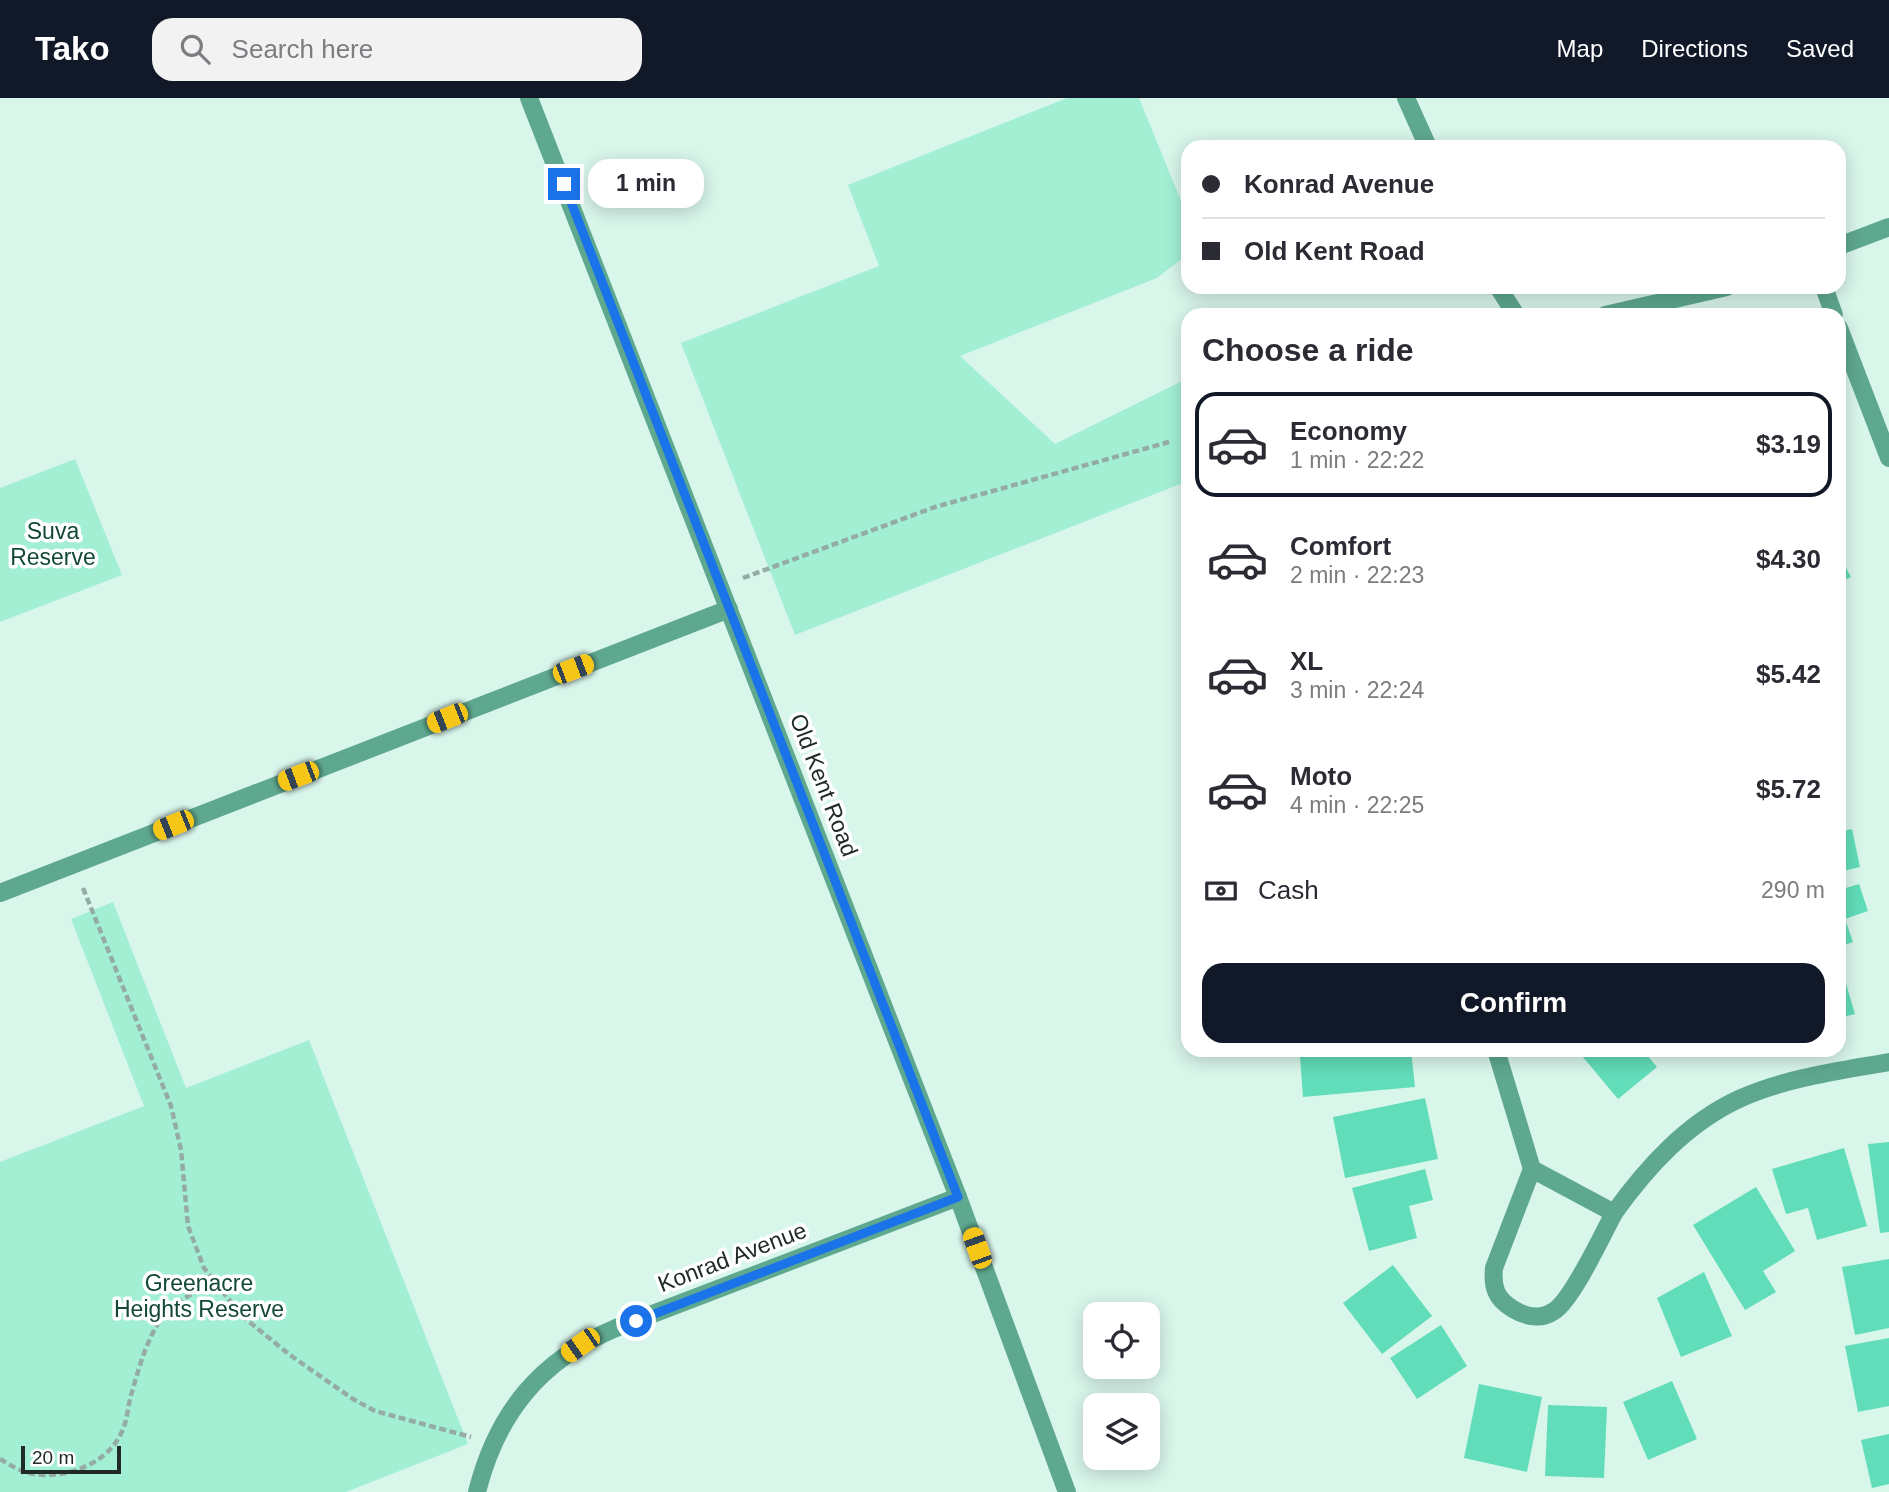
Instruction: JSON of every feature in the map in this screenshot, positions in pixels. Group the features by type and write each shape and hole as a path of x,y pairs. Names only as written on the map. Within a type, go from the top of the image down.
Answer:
{"street":[{"name":"Old Kent Road","path":"529,98 958,1197 1067,1492"},
{"path":"1406,98 1425,140"},
{"path":"1846,243 1889,227"},
{"path":"1636,308 1696,294"},
{"path":"1846,346 1889,458"},
{"path":"0,893 729,609"},
{"path":"1498,1057 1532,1169 1494,1268 1493,1282 1497,1295 1506,1305 1519,1313 1534,1317 1557,1310 1639,1178 1688,1132 1711,1115 1740,1099 1783,1084 1889,1062"},
{"path":"1532,1169 1615,1213"},
{"name":"Konrad Avenue","path":"477,1492 493,1443 508,1416 532,1384 580,1345 616,1328 958,1197"}],"path":[{"path":"729,609 744,577 935,507 1168,442"},
{"path":"74,864 171,1106 180,1150 188,1226 204,1268 242,1316 353,1399 375,1411 493,1443"},
{"path":"0,1459 32,1474 58,1475 76,1472 109,1450 123,1430 132,1392 156,1327 169,1309 184,1297 215,1283"}],"green space":[{"path":"1067,98 1139,98 1181,201 1181,259 1157,278 960,356 1055,444 1181,381 1181,484 795,635 681,343 879,266 848,185"},
{"name":"Suva Reserve","path":"75,459 122,575 0,622 0,488"},
{"name":"Greenacre Heights Reserve","path":"113,902 186,1088 309,1040 468,1444 346,1492 0,1492 0,1162 144,1106 71,919"}],"building":[{"path":"1852,829 1860,867 1846,870 1846,830"},
{"path":"1859,884 1868,911 1846,919 1846,888"},
{"path":"1846,922 1853,942 1846,944"},
{"path":"1846,984 1855,1014 1846,1016"},
{"path":"1300,1057 1412,1057 1415,1087 1303,1097"},
{"path":"1583,1057 1649,1057 1657,1067 1618,1099"},
{"path":"1425,1098 1438,1159 1345,1178 1333,1117"},
{"path":"1889,1142 1889,1232 1880,1233 1868,1144"},
{"path":"1844,1148 1867,1226 1817,1240 1808,1208 1786,1214 1772,1169"},
{"path":"1425,1169 1433,1200 1409,1206 1417,1238 1369,1251 1352,1188"},
{"path":"1756,1187 1795,1251 1763,1271 1776,1292 1745,1310 1693,1225"},
{"path":"1889,1259 1889,1328 1855,1335 1842,1267"},
{"path":"1393,1265 1432,1316 1382,1354 1343,1303"},
{"path":"1704,1272 1732,1336 1681,1357 1657,1298"},
{"path":"1441,1325 1467,1366 1417,1399 1390,1358"},
{"path":"1889,1338 1889,1406 1858,1412 1845,1346"},
{"path":"1672,1381 1697,1439 1648,1460 1623,1402"},
{"path":"1479,1384 1542,1397 1527,1472 1464,1458"},
{"path":"1548,1405 1607,1407 1604,1478 1545,1476"},
{"path":"1889,1434 1889,1484 1872,1488 1861,1440"}],"route":[{"path":"564,184 958,1197 636,1321"}]}
